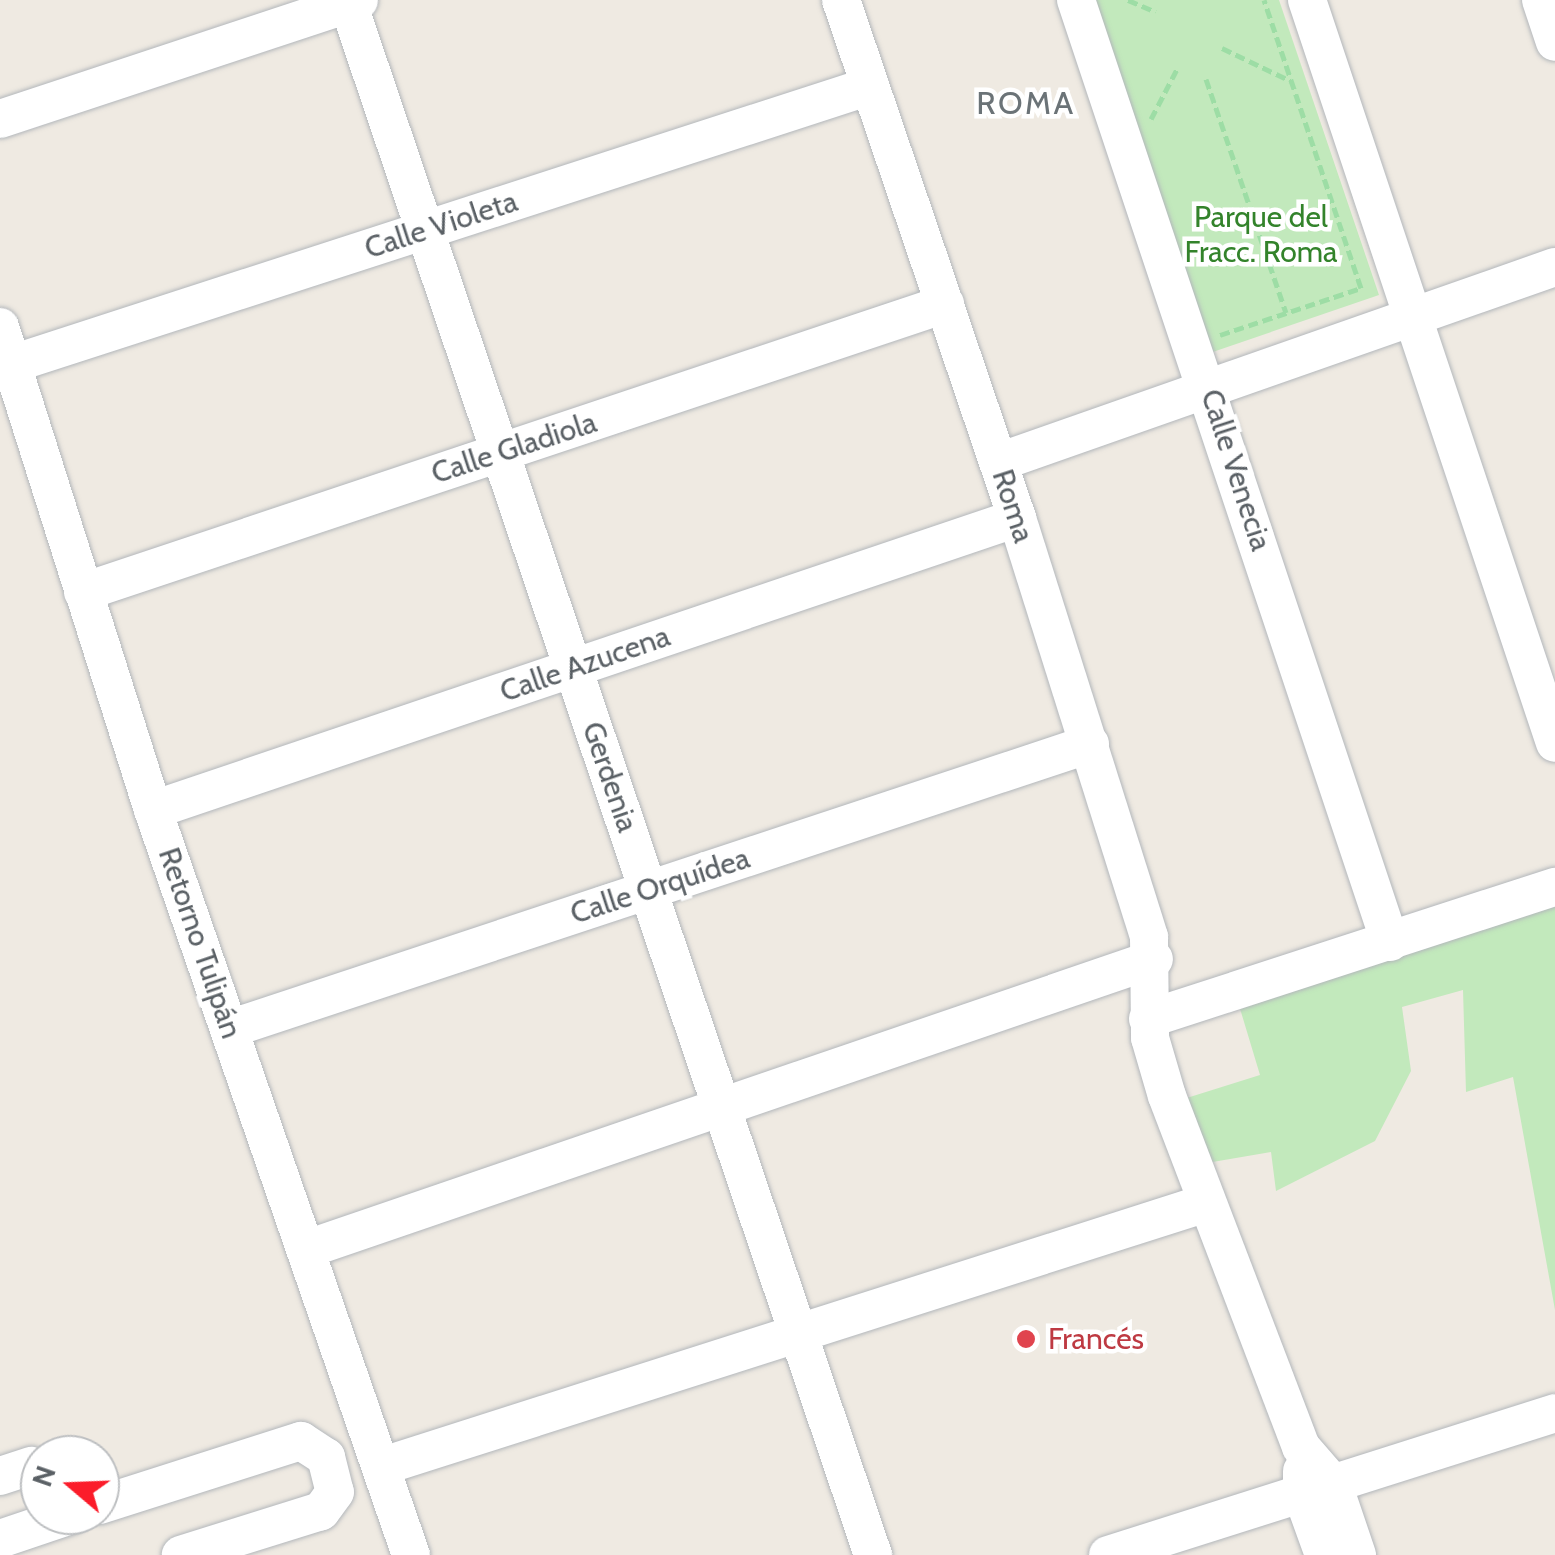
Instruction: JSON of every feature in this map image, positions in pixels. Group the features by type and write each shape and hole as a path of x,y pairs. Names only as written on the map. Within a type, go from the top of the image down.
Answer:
{"street":[{"name":"Roma","path":"841,0 1090,744 1154,959 1148,1019"},
{"name":"Calle Venecia","path":"1076,0 1210,388 1390,942"},
{"path":"1307,0 1555,743"},
{"path":"1541,0 1555,42"},
{"path":"0,120 351,1"},
{"name":"Gerdenia","path":"351,1 424,230 873,1555"},
{"name":"Calle Violeta","path":"12,364 870,86"},
{"path":"998,462 1555,267"},
{"name":"Calle Gladiola","path":"84,592 944,304"},
{"name":"Retorno Tulipán","path":"0,327 154,810 310,1248 411,1555"},
{"name":"Calle Azucena","path":"154,810 1017,518"},
{"name":"Calle Orquídea","path":"230,1028 1090,744"},
{"path":"1357,1555 1318,1489 1301,1447 1206,1203 1148,1019 1555,887"},
{"path":"310,1248 1154,959"},
{"path":"383,1466 1206,1203"},
{"path":"1108,1555 1554,1418"},
{"path":"120,1500 302,1441 326,1457 335,1492 321,1510 181,1555"},
{"path":"1318,1489 1324,1555"}],"path":[{"path":"1128,0 1156,12"},
{"path":"1264,0 1366,302"},
{"path":"1222,48 1291,80"},
{"path":"1143,135 1177,68"},
{"path":"1206,79 1286,314"},
{"path":"1211,339 1361,288"}],"green space":[{"name":"Parque del Fracc. Roma","path":"1085,0 1279,0 1379,295 1204,355"},
{"path":"1555,896 1555,1310 1513,1077 1466,1092 1463,990 1402,1007 1411,1071 1375,1141 1276,1191 1271,1152 1195,1165 1174,1102 1260,1075 1238,1002"}],"place":[{"name":"Francés","path":"1026,1339"}],"district":[{"name":"ROMA","path":"1026,103"}]}
